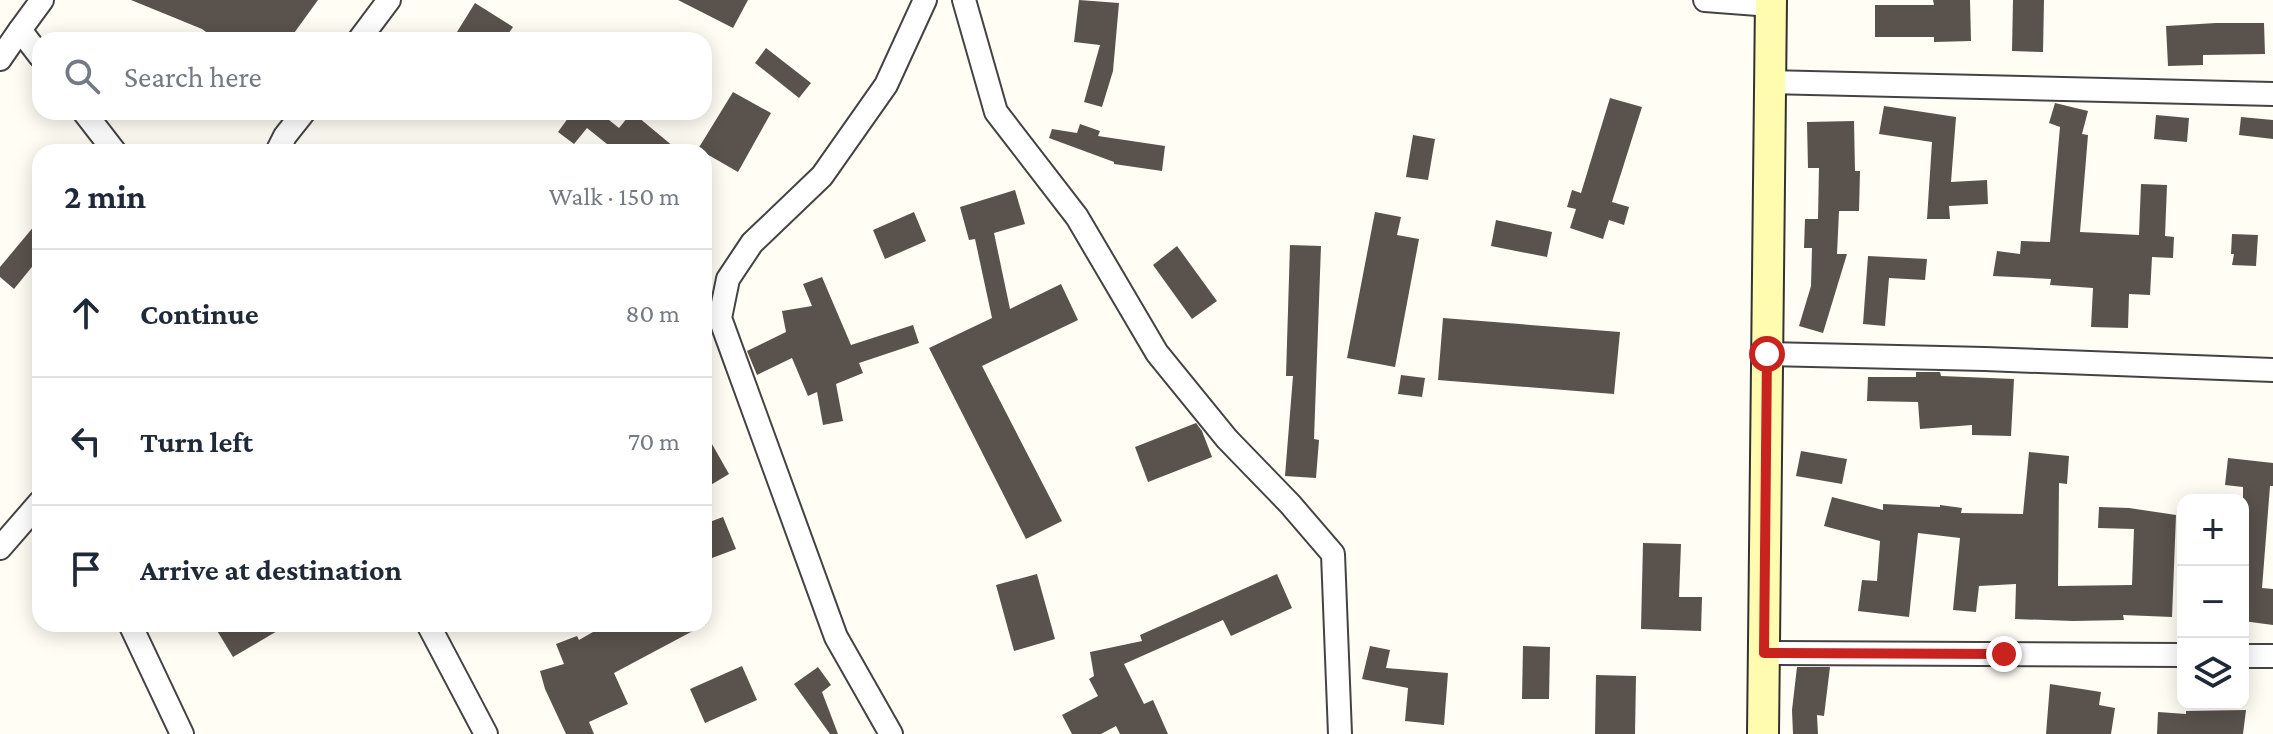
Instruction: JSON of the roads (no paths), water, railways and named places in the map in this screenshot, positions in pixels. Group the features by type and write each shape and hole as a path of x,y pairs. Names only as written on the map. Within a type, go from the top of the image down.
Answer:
{"main road":[{"path":"1763,734 1771,2"}],"street":[{"path":"0,59 42,0"},
{"path":"365,32 389,0"},
{"path":"891,734 836,637 720,318 728,279 752,243 822,176 859,124 886,85 925,0"},
{"path":"964,0 996,112 1077,217 1157,353 1227,439 1333,554 1340,734"},
{"path":"1705,0 1771,2"},
{"path":"20,30 32,46"},
{"path":"1770,82 2273,94"},
{"path":"90,120 109,144"},
{"path":"281,144 298,120"},
{"path":"1767,354 2273,370"},
{"path":"0,548 32,511"},
{"path":"134,632 182,734"},
{"path":"432,632 486,734"},
{"path":"1764,653 2177,655"},
{"path":"2249,656 2273,656"}]}
